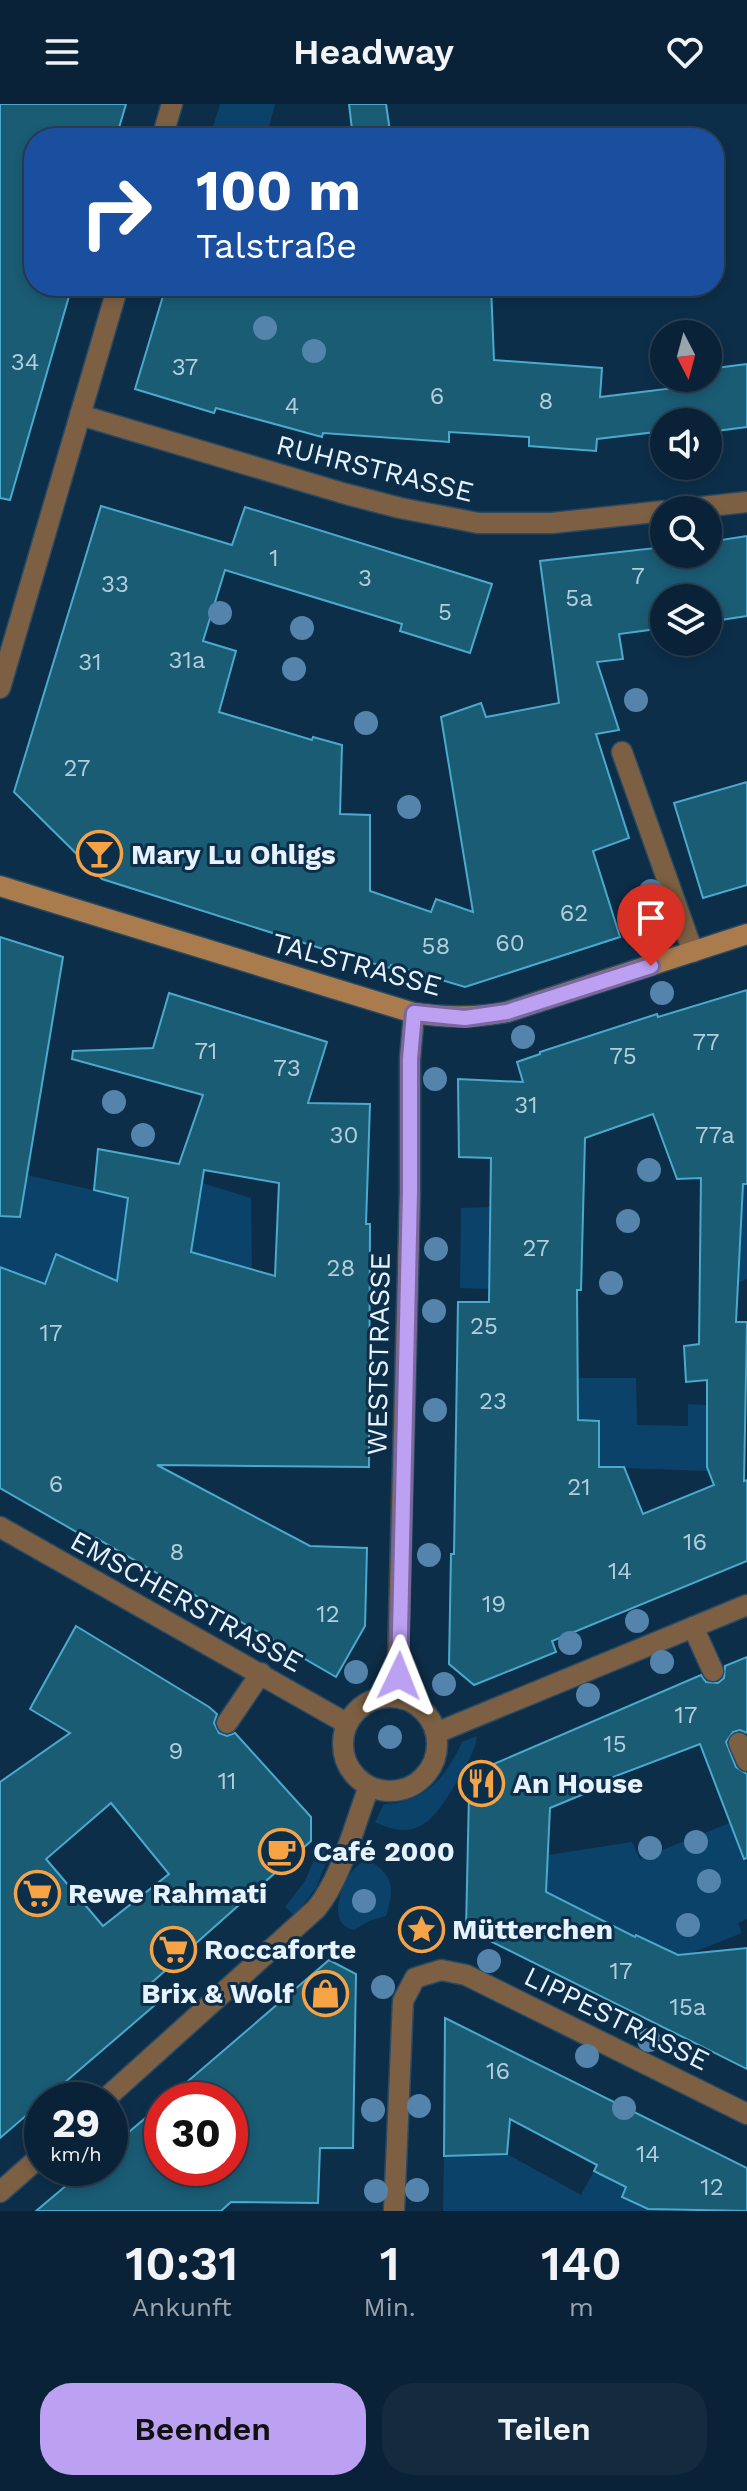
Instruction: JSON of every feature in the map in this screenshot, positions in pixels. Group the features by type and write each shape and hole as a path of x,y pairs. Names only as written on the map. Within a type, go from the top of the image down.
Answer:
{"main road":[{"name":"TALSTRASSE","path":"0,886 414,1013 465,1018 507,1012 747,934"}],"street":[{"path":"165,128 172,104"},
{"path":"0,688 115,296"},
{"name":"RUHRSTRASSE","path":"80,415 346,494 478,523 552,523 650,512"},
{"path":"722,505 747,502"},
{"path":"622,752 693,952"},
{"name":"WESTSTRASSE","path":"397,1697 410,1191 410,1059 414,1013"},
{"name":"EMSCHERSTRASSE","path":"0,1527 346,1723"},
{"path":"436,1733 747,1605"},
{"path":"693,1627 713,1671"},
{"path":"227,1723 261,1673"},
{"path":"382,1697 397,1697 411,1701 431,1720 436,1733 435,1759 427,1774 416,1784 400,1791 384,1792 369,1787 355,1777 345,1760 342,1736 346,1723 355,1711 382,1697"},
{"path":"124,2082 316,1909 325,1898 339,1868 369,1787"},
{"name":"LIPPESTRASSE","path":"394,2211 403,2001 415,1978 441,1970 466,1975 747,2114"},
{"path":"0,2192 24,2171"}],"shaded area":[{"path":"220,104 275,104 269,128 213,128"},
{"path":"27,1175 128,1198 114,1311 56,1255 45,1284 0,1267 0,1200 22,1204"},
{"path":"202,1183 251,1198 252,1269 191,1252"},
{"path":"743,1184 747,1184 747,1279 738,1283"},
{"path":"490,1207 489,1289 460,1288 461,1208"},
{"path":"577,1378 636,1378 637,1425 688,1426 688,1404 707,1405 707,1471 543,1465 599,1446 599,1421 578,1420"},
{"path":"477,1736 472,1754 442,1806 425,1823 403,1830 375,1822 384,1804 411,1799 432,1786 449,1766 462,1742"},
{"path":"747,1816 747,1919 738,1923 742,1933 692,1953 679,1965 662,1947 637,1935 632,1943 544,1893 548,1855 632,1842 640,1859"},
{"path":"321,1843 333,1844 317,1886 295,1916 285,1907 305,1881"},
{"path":"367,1859 387,1877 391,1898 386,1916 354,1930 341,1921 338,1905 351,1873"},
{"path":"507,2154 581,2195 594,2171 626,2187 623,2197 646,2208 667,2207 665,2211 443,2211 444,2156"}],"building":[{"path":"0,104 126,104 119,128 24,128 24,296 69,296 10,500 0,498"},
{"path":"349,104 386,104 390,128 352,128"},
{"path":"163,296 491,296 494,360 602,368 600,397 650,391 722,392 722,367 747,364 747,427 722,430 722,408 650,408 650,433 597,439 596,451 529,446 529,437 449,432 449,442 323,433 322,437 216,408 214,413 135,389"},
{"path":"101,506 232,545 245,507 492,584 470,653 400,631 402,624 225,570 203,641 236,651 219,712 312,740 313,737 342,745 340,814 370,815 370,891 431,912 436,899 473,912 441,717 481,703 486,717 559,703 540,561 650,549 650,568 722,568 722,540 747,536 747,616 722,620 722,584 650,584 650,630 619,634 623,659 597,662 619,730 596,734 629,838 593,851 620,937 465,987 391,965 390,968 339,954 102,879 14,792"},
{"path":"747,782 747,885 703,898 674,803"},
{"path":"0,937 63,957 20,1217 0,1216"},
{"path":"747,990 747,1184 743,1184 736,1322 747,1322 744,1481 747,1480 747,1561 552,1641 556,1652 474,1685 449,1664 458,1302 489,1302 491,1158 459,1157 458,1079 523,1082 517,1062 657,1014 658,1017","holes":["653,1114 677,1179 701,1178 699,1344 684,1346 686,1382 707,1380 707,1467 714,1485 643,1514 624,1467 599,1467 599,1421 578,1420 577,1290 581,1290 585,1138"]},
{"path":"169,993 327,1042 308,1103 370,1104 366,1224 370,1224 369,1467 157,1465 310,1546 367,1548 365,1626 336,1677 96,1538 94,1542 0,1488 0,1267 45,1284 56,1254 117,1281 128,1198 94,1190 98,1149 179,1164 203,1095 72,1059 73,1051 153,1048","holes":["204,1170 279,1183 275,1276 191,1252"]},
{"path":"76,1626 217,1714 214,1723 219,1733 227,1736 235,1733 311,1817 311,1841 149,1985 162,1999 65,2082 24,2082 24,2117 0,2138 0,1782 70,1733 30,1709","holes":["111,1803 169,1874 103,1926 46,1859"]},
{"path":"747,1657 747,1733 740,1730 733,1732 726,1742 736,1767 747,1774 747,1858 744,1859 700,1744 600,1782 603,1786 550,1808 546,1892 678,1955 747,1948 747,2069 466,1929 469,1794 472,1782 482,1769 701,1675 706,1682 718,1683 724,1678 725,1666"},
{"path":"329,1960 356,1974 353,2148 320,2148 318,2203 231,2202 221,2211 36,2211 66,2186 128,2186 128,2133 144,2119 144,2186 248,2186 248,2082 187,2082"},
{"path":"445,2018 747,2168 747,2211 648,2209 622,2197 626,2187 594,2171 597,2165 510,2119 507,2154 444,2156"}],"place":[{"name":"Mary Lu Ohligs","path":"100,854"},
{"name":"An House","path":"482,1783"},
{"name":"Café 2000","path":"282,1851"},
{"name":"Rewe Rahmati","path":"37,1893"},
{"name":"Mütterchen","path":"421,1929"},
{"name":"Roccaforte","path":"173,1949"},
{"name":"Brix & Wolf","path":"325,1993"}],"route":[{"path":"399,1676 410,1059 414,1013 465,1018 507,1012 651,966"}]}
